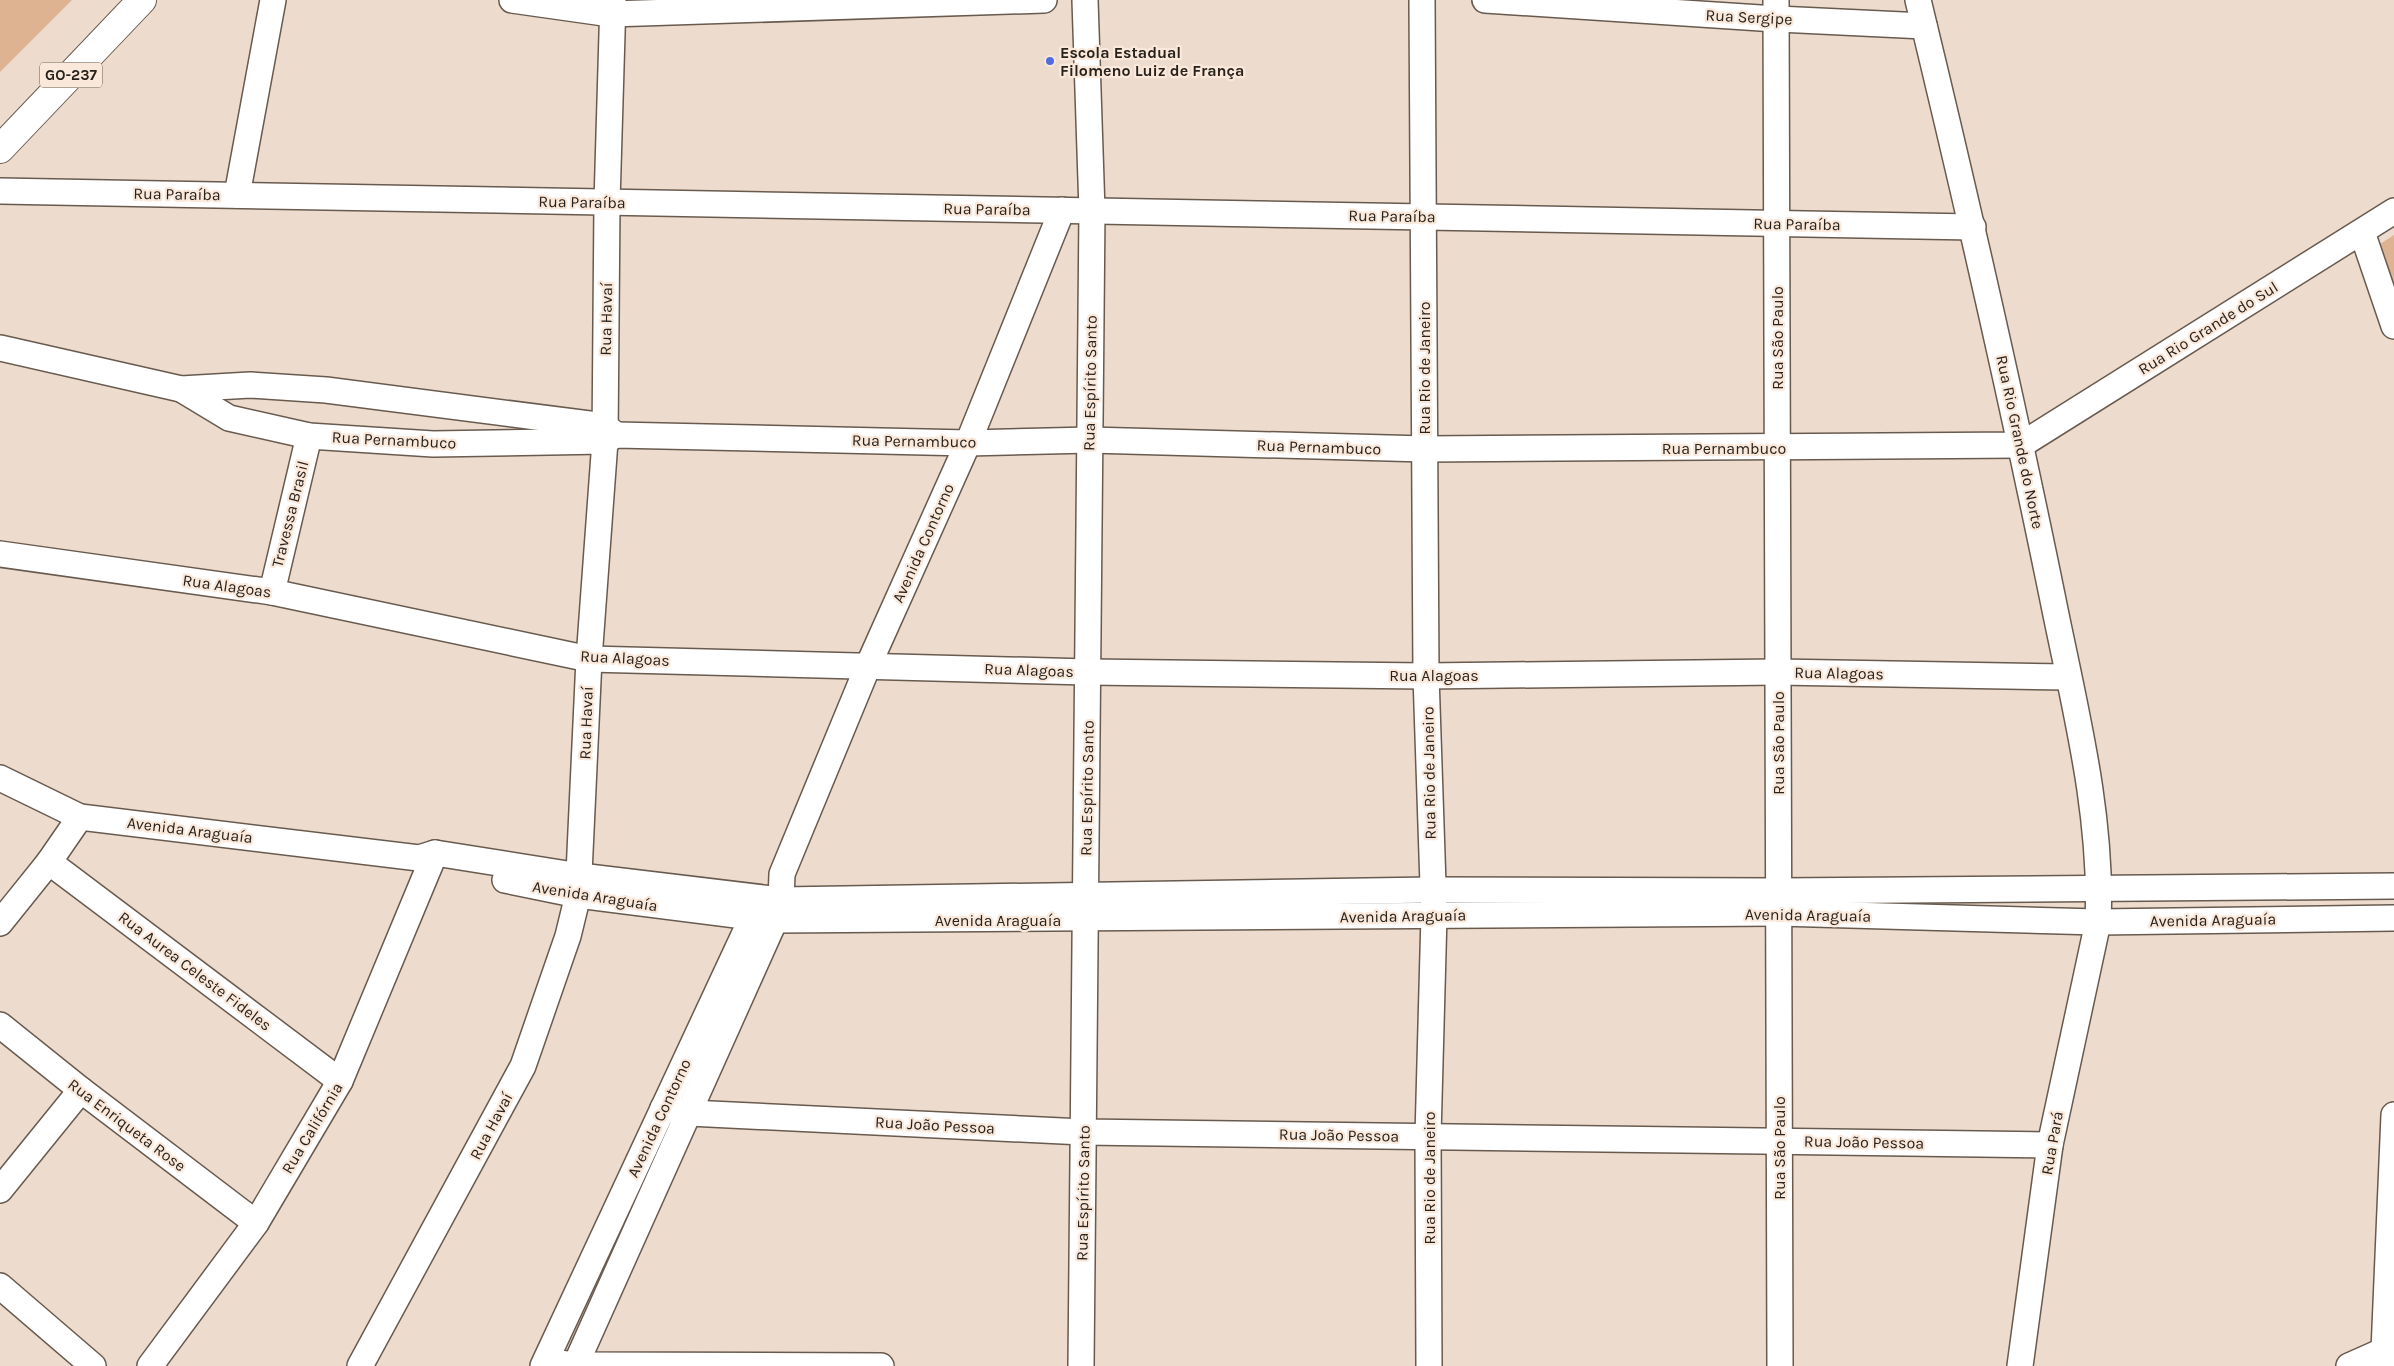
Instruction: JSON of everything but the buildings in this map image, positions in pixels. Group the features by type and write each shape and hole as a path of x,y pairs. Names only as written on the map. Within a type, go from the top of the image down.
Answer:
{"main road":[{"name":"GO-237","path":"0,149 142,0"}],"street":[{"path":"237,195 273,0"},
{"path":"512,0 612,7 1044,0"},
{"name":"Rua Espírito Santo","path":"1081,1366 1092,211 1085,0"},
{"name":"Rua Rio de Janeiro","path":"1422,0 1426,676 1434,915 1428,1136 1429,1366"},
{"name":"Rua Sergipe","path":"1485,0 1776,10 1924,26"},
{"name":"Rua Rio Grande do Norte","path":"1918,0 1974,227 2021,445 2088,783 2099,888"},
{"name":"Rua Havaí","path":"360,1366 523,1066 568,936 579,885 588,659 609,434 607,202 612,7"},
{"name":"Rua São Paulo","path":"1776,10 1780,1366"},
{"name":"Rua Paraíba","path":"0,191 1974,227"},
{"name":"Avenida Contorno","path":"575,1365 689,1113 782,874 868,666 968,443 1062,210"},
{"name":"Rua Rio Grande do Sul","path":"2021,445 2394,211"},
{"path":"2362,232 2394,326"},
{"name":"Rua Pernambuco","path":"0,348 182,388 250,385 326,390 609,434"},
{"name":"Rua Pernambuco","path":"182,388 229,418 309,436 433,444 609,434 968,443 1090,440 1425,449 2021,445"},
{"name":"Travessa Brasil","path":"272,592 309,436"},
{"name":"Rua Alagoas","path":"0,554 272,592 588,659 1088,672 1426,676 1778,672 2068,677"},
{"name":"Avenida Araguaía","path":"0,778 80,817 429,859 579,885 768,909 1085,920 1434,915 1780,902 1847,891 2394,886"},
{"path":"0,923 49,862 80,817"},
{"name":"Rua Califórnia","path":"150,1366 256,1223 340,1081 429,859"},
{"name":"Rua Aurea Celeste Fideles","path":"49,862 340,1081"},
{"name":"Rua Pará","path":"2020,1366 2050,1144 2098,922 2099,888"},
{"name":"Avenida Araguaía","path":"768,909 1086,895 1432,890 1780,902 1846,915 2098,922 2394,918"},
{"path":"1846,915 1847,891"},
{"name":"Avenida Contorno","path":"544,1363 663,1108 768,909"},
{"name":"Rua Enriqueta Rose","path":"0,1025 81,1090 256,1223"},
{"path":"0,1190 81,1090"},
{"name":"Rua João Pessoa","path":"663,1108 689,1113 1083,1132 2050,1144"},
{"path":"2349,1366 2388,1354 2394,1115"},
{"path":"0,1286 93,1366"},
{"path":"544,1363 575,1365 881,1366"}],"shaded area":[{"path":"0,0 72,0 0,72"},
{"path":"2394,235 2394,296 2377,246"}],"place":[{"name":"Escola Estadual Filomeno Luiz de França","path":"1050,61"}]}
